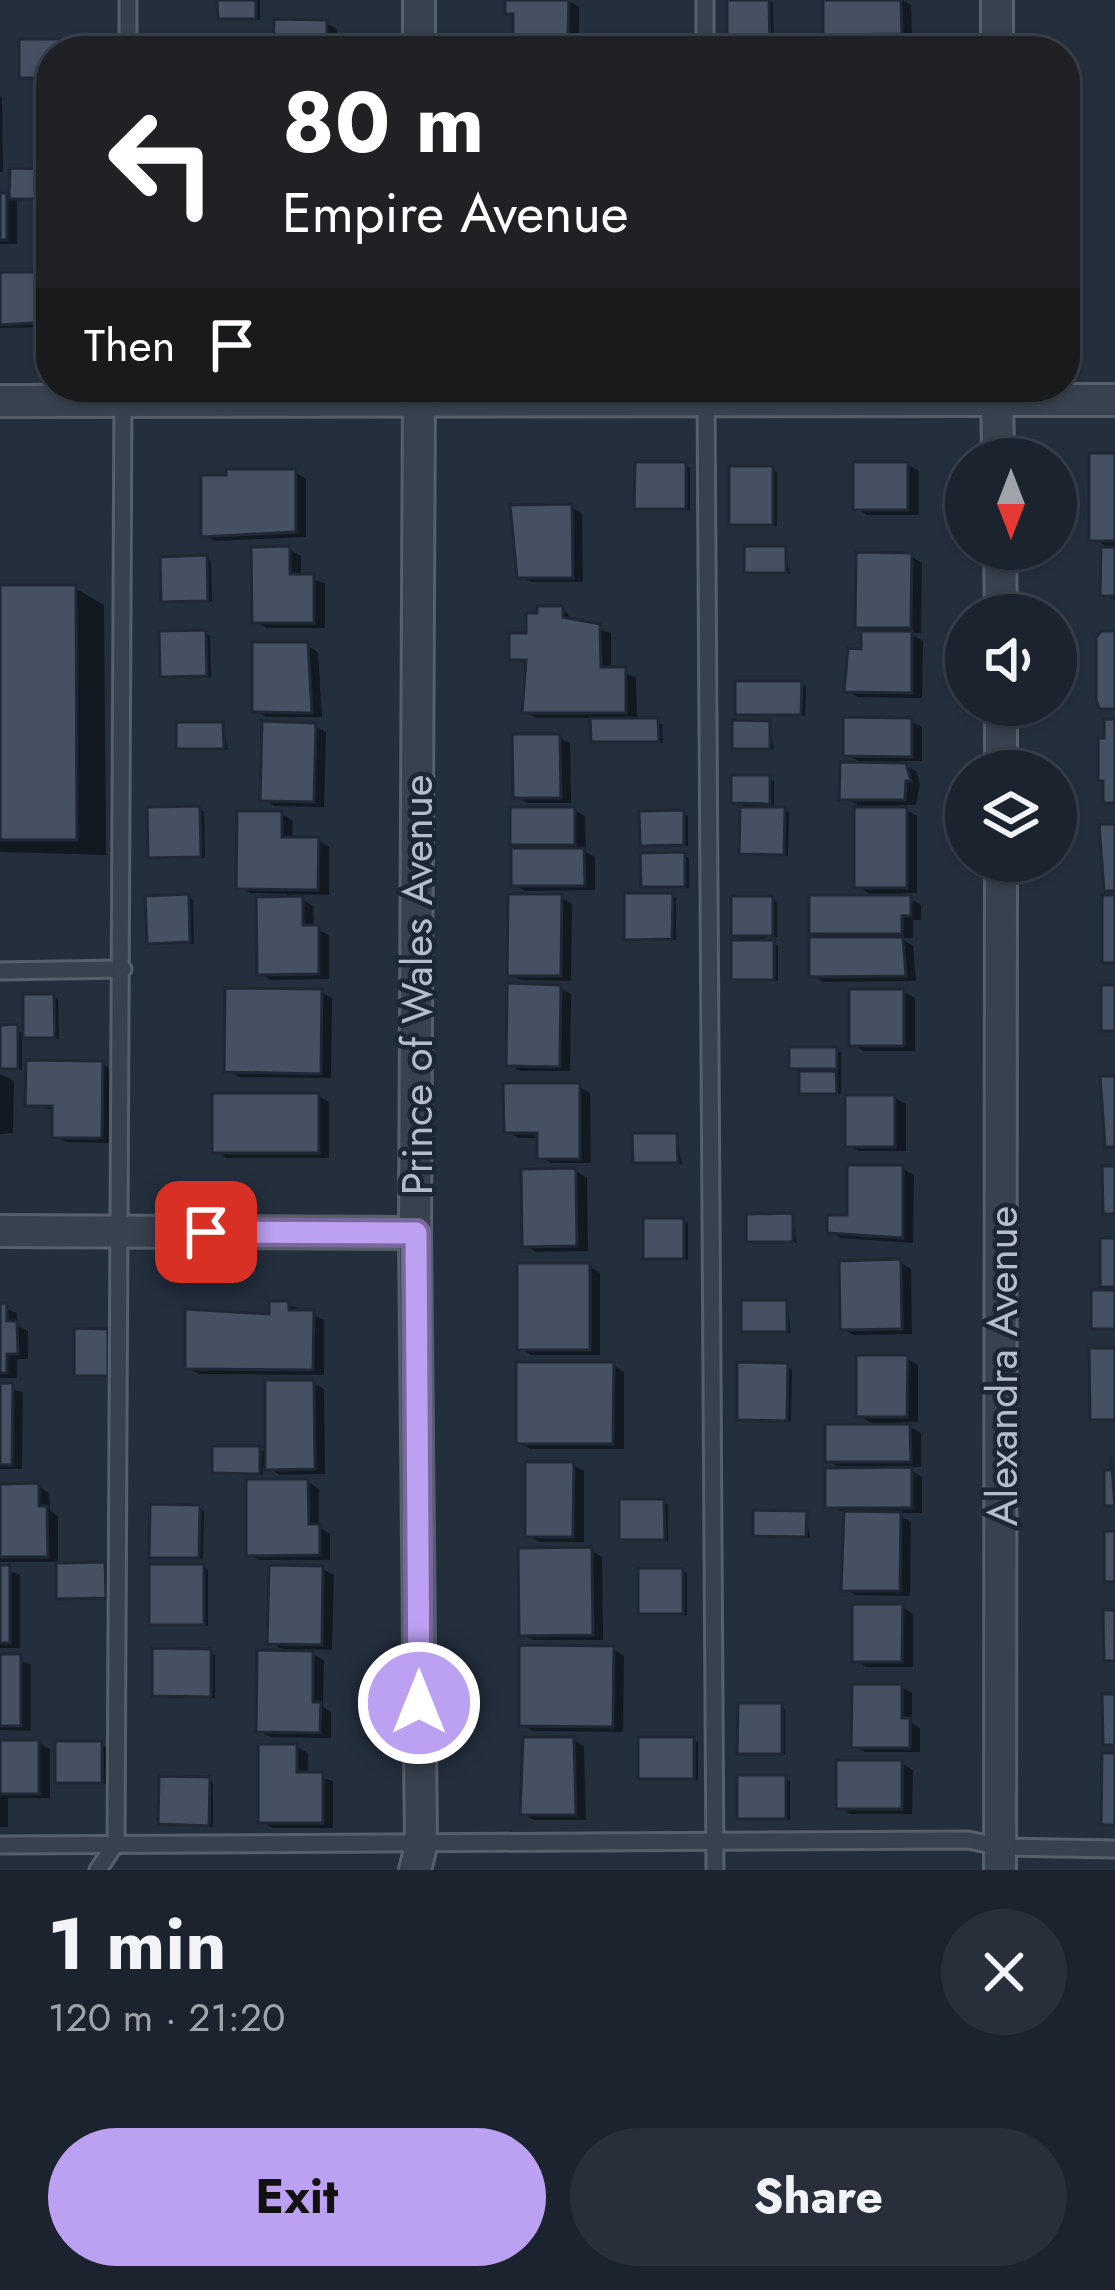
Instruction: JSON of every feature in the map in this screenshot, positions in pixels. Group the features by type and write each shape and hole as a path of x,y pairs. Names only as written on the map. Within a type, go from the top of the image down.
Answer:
{"street":[{"path":"418,0 418,36"},
{"path":"997,0 997,36"},
{"path":"1080,398 1115,400"},
{"path":"0,401 36,399"},
{"name":"Prince of Wales Avenue","path":"418,1858 419,402"},
{"path":"997,402 998,438"},
{"name":"Alexandra Avenue","path":"1001,882 1001,1859"},
{"path":"0,1231 416,1233"}],"lane":[{"path":"128,0 128,36"},
{"path":"705,0 705,36"},
{"path":"98,1870 116,1843 123,402"},
{"path":"706,402 715,1870"},
{"path":"0,971 122,969"},
{"path":"0,1845 116,1843 418,1858 716,1844 968,1840 1001,1859 1115,1849"}],"building":[{"path":"217,0 256,0 256,19 218,19"},
{"path":"505,0 569,0 568,36 513,35 513,14 505,14"},
{"path":"727,0 769,0 770,36 727,36"},
{"path":"823,0 901,0 902,34 823,35"},
{"path":"274,19 327,20 327,36 273,36"},
{"path":"19,39 36,39 36,78 19,78"},
{"path":"10,168 36,169 36,199 9,199"},
{"path":"0,193 7,193 7,240 0,240"},
{"path":"0,272 36,272 36,323 0,325"},
{"path":"1089,453 1115,453 1115,541 1089,541"},
{"path":"635,462 686,462 686,509 634,509"},
{"path":"853,462 908,462 908,510 853,510"},
{"path":"729,466 773,466 773,525 729,525"},
{"path":"226,469 296,469 296,532 201,537 201,475 226,475"},
{"path":"572,504 573,578 517,578 510,505"},
{"path":"290,546 290,574 314,574 314,623 252,623 251,547"},
{"path":"744,546 786,546 786,573 744,573"},
{"path":"1101,547 1115,547 1115,596 1100,596"},
{"path":"856,552 912,553 911,628 855,628"},
{"path":"207,555 208,601 161,602 160,557"},
{"path":"0,585 76,585 77,840 0,840"},
{"path":"537,606 563,606 563,617 600,624 601,667 626,667 626,713 522,713 526,660 509,660 509,633 526,633 526,613 537,613"},
{"path":"206,630 207,676 160,677 159,631"},
{"path":"861,631 912,631 912,693 844,692 848,648 861,649"},
{"path":"1101,631 1115,631 1115,709 1099,709 1096,699 1096,638"},
{"path":"252,642 308,642 312,713 252,712"},
{"path":"735,681 802,681 801,715 735,715"},
{"path":"843,717 912,718 912,757 843,756"},
{"path":"590,718 658,718 659,742 591,742"},
{"path":"1104,719 1115,719 1115,803 1103,803 1103,781 1098,781 1098,738 1104,738"},
{"path":"732,720 770,721 770,749 732,749"},
{"path":"262,721 316,723 314,802 260,801"},
{"path":"176,722 223,722 224,749 176,749"},
{"path":"512,734 560,734 561,798 513,798"},
{"path":"840,762 906,763 911,781 906,781 905,800 839,800"},
{"path":"731,775 770,775 770,804 731,803"},
{"path":"200,806 201,857 148,858 147,807"},
{"path":"510,807 575,807 575,845 510,845"},
{"path":"740,807 785,807 784,855 739,854"},
{"path":"854,807 907,807 907,888 854,888"},
{"path":"684,810 684,845 640,846 639,811"},
{"path":"237,811 282,811 282,837 319,837 318,890 236,889"},
{"path":"1099,824 1115,824 1115,891 1104,891"},
{"path":"511,848 584,848 585,886 511,886"},
{"path":"685,852 685,887 641,887 640,853"},
{"path":"624,893 673,893 672,939 624,940"},
{"path":"189,894 190,942 147,944 145,896"},
{"path":"508,894 562,894 561,976 507,976"},
{"path":"809,895 911,895 911,916 902,916 902,934 809,934"},
{"path":"1102,895 1115,895 1115,963 1102,963"},
{"path":"303,896 303,925 319,925 319,974 257,975 256,897"},
{"path":"731,896 773,896 773,936 731,936"},
{"path":"809,937 903,937 906,976 809,977"},
{"path":"731,940 774,940 774,980 731,980"},
{"path":"507,983 561,985 560,1067 506,1066"},
{"path":"1101,985 1115,985 1115,1031 1101,1031"},
{"path":"225,988 322,989 321,1074 224,1072"},
{"path":"849,989 904,989 904,1046 849,1046"},
{"path":"23,994 54,994 55,1038 23,1038"},
{"path":"18,1024 18,1069 0,1069 0,1025"},
{"path":"789,1047 837,1047 837,1069 789,1069"},
{"path":"26,1060 103,1061 102,1138 52,1138 52,1106 25,1106"},
{"path":"799,1071 836,1071 837,1094 799,1094"},
{"path":"1100,1076 1115,1076 1115,1147 1105,1147"},
{"path":"503,1083 580,1083 580,1159 537,1159 537,1133 504,1133"},
{"path":"212,1093 319,1093 319,1153 212,1153"},
{"path":"845,1095 895,1095 895,1147 845,1147"},
{"path":"632,1133 677,1133 678,1163 633,1163"},
{"path":"847,1165 903,1165 903,1238 827,1233 827,1215 847,1215"},
{"path":"1102,1166 1115,1166 1115,1214 1103,1214"},
{"path":"576,1168 577,1246 522,1247 521,1169"},
{"path":"793,1213 793,1242 746,1242 746,1214"},
{"path":"643,1218 684,1218 684,1259 643,1259"},
{"path":"1100,1238 1115,1238 1115,1287 1100,1287"},
{"path":"901,1259 902,1329 840,1330 839,1261"},
{"path":"517,1263 590,1263 590,1350 517,1350"},
{"path":"1091,1290 1115,1290 1115,1329 1091,1329"},
{"path":"741,1300 787,1300 787,1332 741,1332"},
{"path":"269,1301 289,1301 289,1310 314,1310 313,1370 185,1369 185,1309 269,1314"},
{"path":"0,1303 7,1303 7,1321 17,1321 18,1354 7,1354 7,1373 0,1373"},
{"path":"74,1328 108,1329 108,1376 74,1376"},
{"path":"1089,1348 1115,1348 1115,1420 1090,1420"},
{"path":"856,1355 908,1355 907,1417 856,1417"},
{"path":"516,1362 614,1362 613,1444 516,1444"},
{"path":"737,1362 788,1363 787,1421 737,1420"},
{"path":"265,1380 314,1380 315,1469 265,1470"},
{"path":"0,1383 13,1383 12,1465 0,1465"},
{"path":"825,1424 910,1424 911,1462 825,1462"},
{"path":"212,1446 260,1446 260,1474 212,1473"},
{"path":"1111,1456 1115,1506 1104,1506 1104,1470 1111,1470"},
{"path":"525,1462 574,1462 573,1537 525,1537"},
{"path":"912,1467 912,1508 825,1508 825,1468"},
{"path":"246,1479 308,1479 309,1524 320,1524 320,1555 246,1556"},
{"path":"39,1483 39,1506 47,1506 48,1557 0,1557 0,1484"},
{"path":"619,1499 664,1499 665,1540 619,1540"},
{"path":"150,1504 200,1505 199,1558 149,1558"},
{"path":"753,1510 807,1511 806,1537 753,1536"},
{"path":"844,1511 901,1512 900,1591 841,1591"},
{"path":"1104,1531 1115,1531 1115,1582 1104,1582"},
{"path":"592,1547 593,1635 519,1636 518,1548"},
{"path":"105,1562 106,1598 56,1599 56,1563"},
{"path":"149,1564 204,1564 204,1625 149,1625"},
{"path":"0,1565 10,1565 10,1643 0,1643"},
{"path":"269,1565 323,1566 322,1645 267,1644"},
{"path":"638,1568 683,1568 683,1614 638,1614"},
{"path":"852,1604 903,1604 902,1662 852,1662"},
{"path":"1103,1610 1115,1610 1115,1661 1104,1661"},
{"path":"519,1645 614,1646 613,1727 519,1726"},
{"path":"152,1648 211,1649 211,1697 152,1696"},
{"path":"257,1650 313,1651 313,1702 321,1702 320,1733 256,1732"},
{"path":"0,1654 21,1654 21,1726 0,1726"},
{"path":"852,1684 902,1684 902,1718 910,1718 910,1748 851,1748"},
{"path":"1102,1694 1115,1694 1115,1745 1103,1745"},
{"path":"738,1703 782,1703 782,1754 737,1754"},
{"path":"523,1737 574,1737 576,1815 520,1815"},
{"path":"638,1737 694,1737 694,1779 638,1779"},
{"path":"0,1740 39,1740 39,1794 0,1794"},
{"path":"55,1741 102,1741 102,1783 55,1783"},
{"path":"258,1744 297,1744 297,1772 323,1772 323,1823 258,1823"},
{"path":"1102,1753 1115,1753 1115,1825 1101,1825"},
{"path":"836,1760 902,1760 902,1809 836,1809"},
{"path":"737,1775 786,1775 786,1819 737,1819"},
{"path":"159,1776 210,1777 209,1826 158,1824"}],"route":[{"path":"206,1232 416,1233 419,1703"}]}
